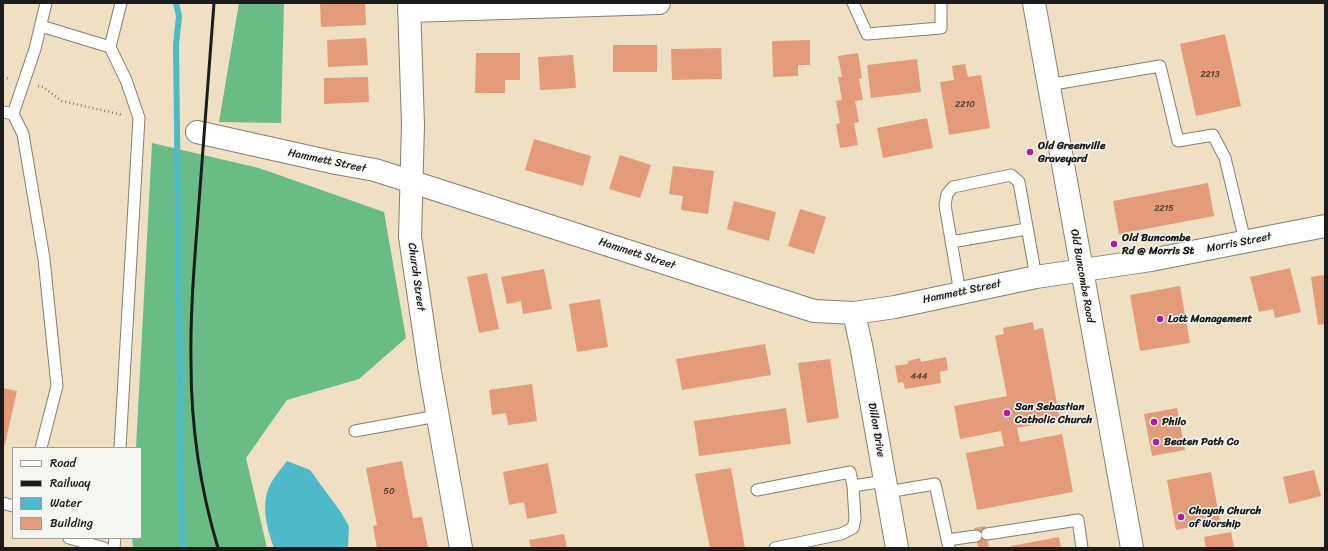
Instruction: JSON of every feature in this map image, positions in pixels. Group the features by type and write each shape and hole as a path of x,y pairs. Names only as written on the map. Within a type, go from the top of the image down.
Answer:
{"street":[{"path":"409,7 659,3"},
{"name":"Old Buncombe Road","path":"1034,3 1132,548"},
{"name":"Church Street","path":"409,7 413,124 410,236 437,416 461,548"},
{"name":"Hammett Street","path":"196,132 336,163 375,170 814,311 854,313 895,307 1036,277 1081,271"},
{"name":"Morris Street","path":"1081,271 1151,260 1325,226"},
{"name":"Dillon Drive","path":"854,313 862,350 897,548"}],"lane":[{"path":"41,447 57,386 44,259 23,134 8,113 24,82 41,26 46,3"},
{"path":"120,447 139,118 126,80 110,47 121,3"},
{"path":"853,3 867,34 941,28 941,3"},
{"path":"41,26 110,47"},
{"path":"1048,85 1160,66 1178,141 1213,135 1225,158 1245,241"},
{"path":"960,293 945,205 947,194 953,187 1011,175 1019,182 1036,277"},
{"path":"951,242 1027,229"},
{"path":"355,431 437,416"},
{"path":"757,490 850,472 853,486 855,519 853,528 841,534 775,548"},
{"path":"853,486 935,484 948,544 981,535 1078,520 1082,548"},
{"path":"72,539 104,548"}],"path":[{"path":"3,77 43,87 62,101 139,118"}],"green space":[{"path":"239,3 284,3 281,123 219,122"},
{"path":"152,143 259,168 384,212 406,338 359,379 287,400 246,458 267,548 133,548 132,539 142,539 142,447 136,447"}],"water":[{"path":"287,461 310,470 340,511 349,526 348,548 274,548 267,525 265,502 269,487"}],"building":[{"path":"320,3 365,3 366,25 321,27"},
{"path":"1225,34 1241,106 1196,116 1180,44"},
{"path":"366,38 368,65 328,67 327,40"},
{"path":"810,40 810,65 798,65 798,76 773,77 772,41"},
{"path":"613,45 657,45 657,72 613,72"},
{"path":"721,48 722,79 672,80 671,49"},
{"path":"476,53 520,53 520,80 505,80 505,93 475,93"},
{"path":"858,53 862,78 859,79 863,100 855,101 859,122 854,123 858,145 840,148 836,124 840,123 836,101 842,100 838,77 842,77 838,56"},
{"path":"573,55 576,88 540,90 538,57"},
{"path":"917,59 921,92 871,98 867,65"},
{"path":"965,64 968,77 981,75 990,128 949,135 940,82 954,80 952,66"},
{"path":"368,77 369,102 324,104 324,78"},
{"path":"927,118 933,148 883,158 877,128"},
{"path":"534,139 591,156 583,186 525,170"},
{"path":"620,155 651,165 640,198 609,189"},
{"path":"673,166 714,171 708,214 681,210 683,196 669,194"},
{"path":"1208,183 1214,216 1119,234 1113,201"},
{"path":"734,201 776,212 769,241 727,229"},
{"path":"800,209 826,217 814,254 788,246"},
{"path":"1290,268 1301,312 1275,318 1273,309 1259,312 1250,277"},
{"path":"544,269 552,309 523,314 521,301 507,304 501,277"},
{"path":"487,273 499,329 479,333 467,277"},
{"path":"1325,275 1325,324 1318,325 1311,277"},
{"name":"Lott Management","path":"1180,286 1190,343 1140,351 1130,295"},
{"path":"600,299 608,347 577,352 569,304"},
{"name":"San Sebastian Catholic Church","path":"1033,322 1034,330 1043,328 1060,420 1017,428 1020,442 1062,434 1073,492 977,510 966,453 1004,446 1001,431 960,439 954,406 1007,396 995,336 1004,334 1003,328"},
{"path":"765,344 771,375 682,390 676,359"},
{"path":"946,357 948,370 940,372 941,383 905,389 903,382 898,383 895,366 908,364 908,361 920,358 921,362"},
{"path":"830,359 839,418 807,423 798,363"},
{"path":"532,384 537,421 508,425 506,413 492,415 489,390"},
{"path":"3,388 17,391 4,448 3,448"},
{"path":"786,408 791,444 699,456 694,421"},
{"path":"1177,408 1185,450 1152,456 1144,414"},
{"path":"402,461 413,518 422,517 428,548 377,548 373,526 377,525 366,468"},
{"path":"548,463 557,513 527,519 524,502 509,505 503,472"},
{"path":"731,468 745,548 710,548 695,474"},
{"path":"1314,470 1321,496 1289,504 1283,477"},
{"path":"1211,472 1220,521 1176,530 1167,480"},
{"path":"985,526 989,548 978,548 974,528"},
{"path":"1231,532 1234,548 1206,548 1204,537"},
{"path":"564,534 567,548 531,548 529,540"},
{"path":"1059,537 1061,548 1011,548 1011,546"}],"waterway":[{"path":"176,3 179,16 176,45 182,548"}],"railway":[{"path":"214,3 193,282 191,323 191,386 198,456 206,502 218,548"}],"place":[{"name":"Old Greenville Graveyard","path":"1030,152"},
{"name":"Old Buncombe Rd @ Morris St","path":"1114,244"},
{"name":"Lott Management","path":"1160,319"},
{"name":"San Sebastian Catholic Church","path":"1007,413"},
{"name":"Philo","path":"1154,422"},
{"name":"Beaten Path Co","path":"1156,442"},
{"name":"Chayah Church of Worship","path":"1181,517"}]}
